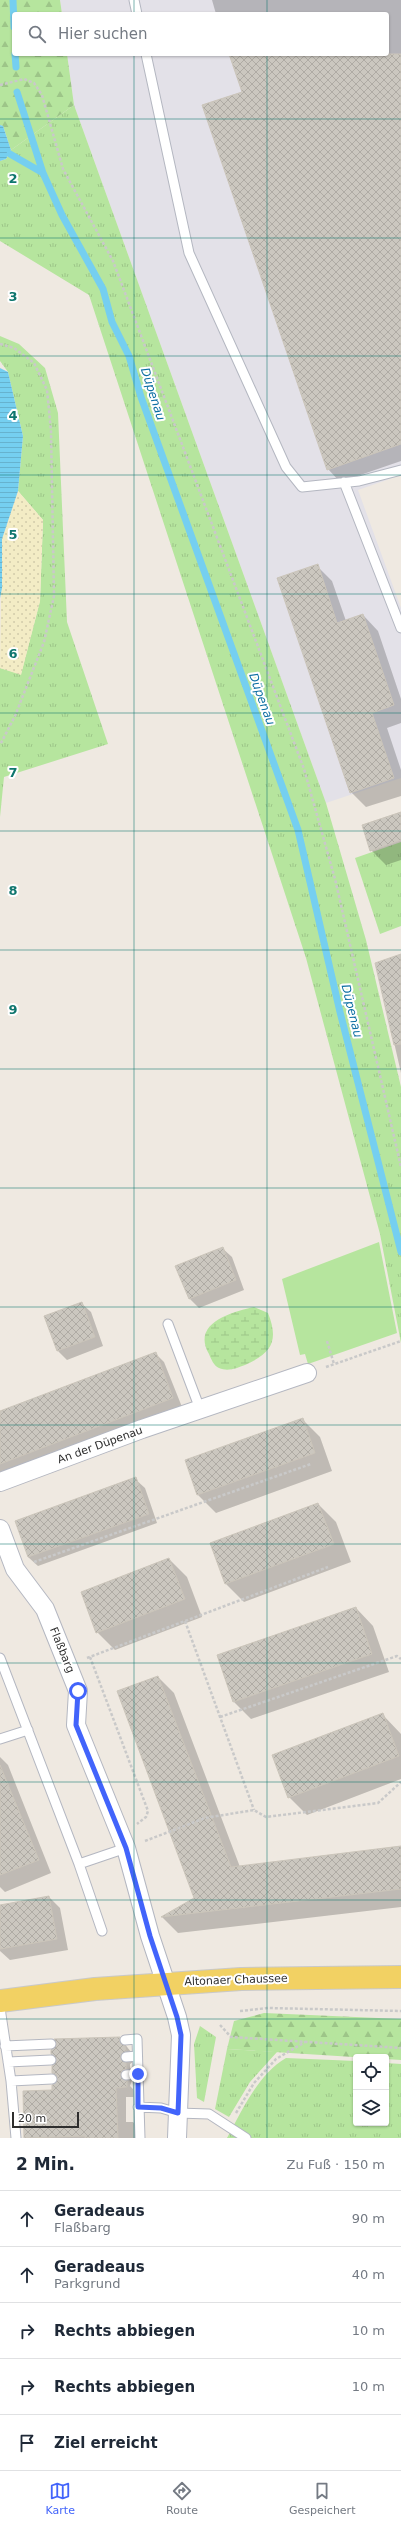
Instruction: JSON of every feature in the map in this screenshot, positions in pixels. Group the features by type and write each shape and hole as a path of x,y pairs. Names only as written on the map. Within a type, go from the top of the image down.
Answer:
{"main road":[{"name":"Altonaer Chaussee","path":"0,2000 167,1984 241,1979 401,1977"}],"street":[{"name":"An der Düpenau","path":"0,1482 200,1409 307,1373"},
{"name":"Flaßbarg","path":"0,1529 15,1569 45,1609 78,1691 76,1725 123,1843 150,1936 167,1984 181,2035 177,2138"}],"lane":[{"path":"134,0 137,12"},
{"path":"146,56 189,254 283,460 302,486 359,482 401,470"},
{"path":"344,482 401,628"},
{"path":"168,1324 200,1409"},
{"path":"0,1658 79,1864 102,1931"},
{"path":"0,1740 28,1730"},
{"path":"79,1864 123,1843"},
{"path":"0,2008 11,2081 16,2138"},
{"path":"125,2040 137,2040 140,2138"},
{"path":"6,2046 51,2044"},
{"path":"126,2057 138,2056"},
{"path":"8,2062 51,2060"},
{"path":"126,2075 138,2074"},
{"path":"11,2081 52,2079"},
{"path":"138,2107 161,2108 178,2113 209,2114 246,2138"}],"path":[{"path":"0,85 24,79 34,83 42,96 63,169 112,261 304,769 335,879 401,1167"},
{"path":"0,344 14,348 34,364 47,390 51,431 54,596 44,642 15,716 0,744"},
{"path":"327,1341 334,1364"},
{"path":"307,1373 401,1342"},
{"path":"15,1569 311,1464"},
{"path":"68,1666 328,1567"},
{"path":"185,1621 254,1810"},
{"path":"220,1717 397,1656 401,1659"},
{"path":"90,1657 148,1811 146,1817 123,1843"},
{"path":"123,1843 205,1818 254,1810 266,1817 378,1802 401,1782"},
{"path":"240,2011 268,2008 401,2012"},
{"path":"220,2025 231,2037 401,2048"},
{"path":"228,2126 254,2084 276,2059 305,2042"}],"shaded area":[{"path":"60,0 401,0 401,475 358,490 401,608 401,778 326,803 74,105 67,56 389,56 389,12 62,12"}],"green space":[{"path":"0,0 60,0 62,12 12,12 12,56 67,56 74,105 11,150 3,126 0,125"},
{"path":"74,105 326,803 366,940 401,1087 401,1343 380,1234 306,958 89,295 0,241 0,161 6,159 11,150"},
{"path":"0,336 19,344 45,368 58,413 67,622 108,744 4,777 0,817 0,668 21,674 40,601 43,520 18,491 23,436 8,372 0,361"},
{"path":"401,842 401,926 380,934 355,858"},
{"path":"379,1242 397,1333 308,1364 305,1354 300,1355 282,1279"},
{"path":"254,1307 268,1313 273,1331 271,1345 262,1356 245,1365 229,1370 217,1367 212,1360 205,1343 205,1334 216,1321 225,1316"},
{"path":"264,2013 401,2019 401,2060 389,2059 389,2054 353,2054 353,2057 227,2049 234,2021"},
{"path":"200,2026 216,2037 204,2102 197,2098 194,2044"},
{"path":"227,2049 277,2052 250,2082 229,2117 215,2109"},
{"path":"286,2058 353,2061 353,2126 389,2126 389,2063 401,2064 401,2138 227,2138 259,2083 276,2065"}],"sand":[{"path":"18,491 43,520 40,601 21,675 0,668 2,539"}],"water":[{"path":"0,125 3,126 11,150 6,159 0,161"},
{"path":"0,368 8,372 23,436 18,491 2,539 2,588 0,598"}],"building":[{"path":"389,54 401,54 401,444 327,470 202,105 242,92 230,56 389,56"},
{"path":"318,564 337,623 363,614 394,705 372,713 394,778 350,793 277,578"},
{"path":"401,812 401,840 370,851 362,825"},
{"path":"401,954 401,1044 394,1045 375,963"},
{"path":"223,1247 236,1280 189,1299 175,1266"},
{"path":"82,1302 95,1337 57,1351 44,1316"},
{"path":"156,1352 173,1398 0,1464 0,1411"},
{"path":"303,1418 315,1453 197,1495 185,1460"},
{"path":"136,1477 149,1514 28,1557 15,1521"},
{"path":"318,1503 334,1544 225,1584 210,1543"},
{"path":"169,1558 185,1599 96,1633 81,1592"},
{"path":"356,1607 372,1654 233,1702 217,1655"},
{"path":"158,1676 231,1867 401,1846 401,1889 161,1917 194,1898 117,1691"},
{"path":"383,1713 399,1756 288,1798 272,1755"},
{"path":"0,1765 39,1860 0,1875"},
{"path":"49,1896 57,1939 0,1949 0,1905"},
{"path":"120,2037 120,2043 125,2046 126,2051 121,2054 120,2058 126,2063 126,2069 122,2070 120,2076 127,2081 127,2087 116,2088 118,2138 85,2138 85,2136 24,2138 23,2091 52,2090 52,2085 57,2081 57,2075 52,2073 52,2066 57,2060 51,2054 51,2050 57,2044 54,2039"}],"waterway":[{"name":"Düpenau","path":"13,0 13,12"},
{"name":"Düpenau","path":"15,56 16,67"},
{"name":"Düpenau","path":"17,92 43,173"},
{"name":"Düpenau","path":"10,154 43,173 62,215 103,289 112,322 129,356 141,397 298,830 340,1012 401,1252"}],"route":[{"path":"78,1691 76,1725 126,1848 150,1936 177,2017 181,2035 178,2113 161,2108 138,2107 138,2074"}]}
